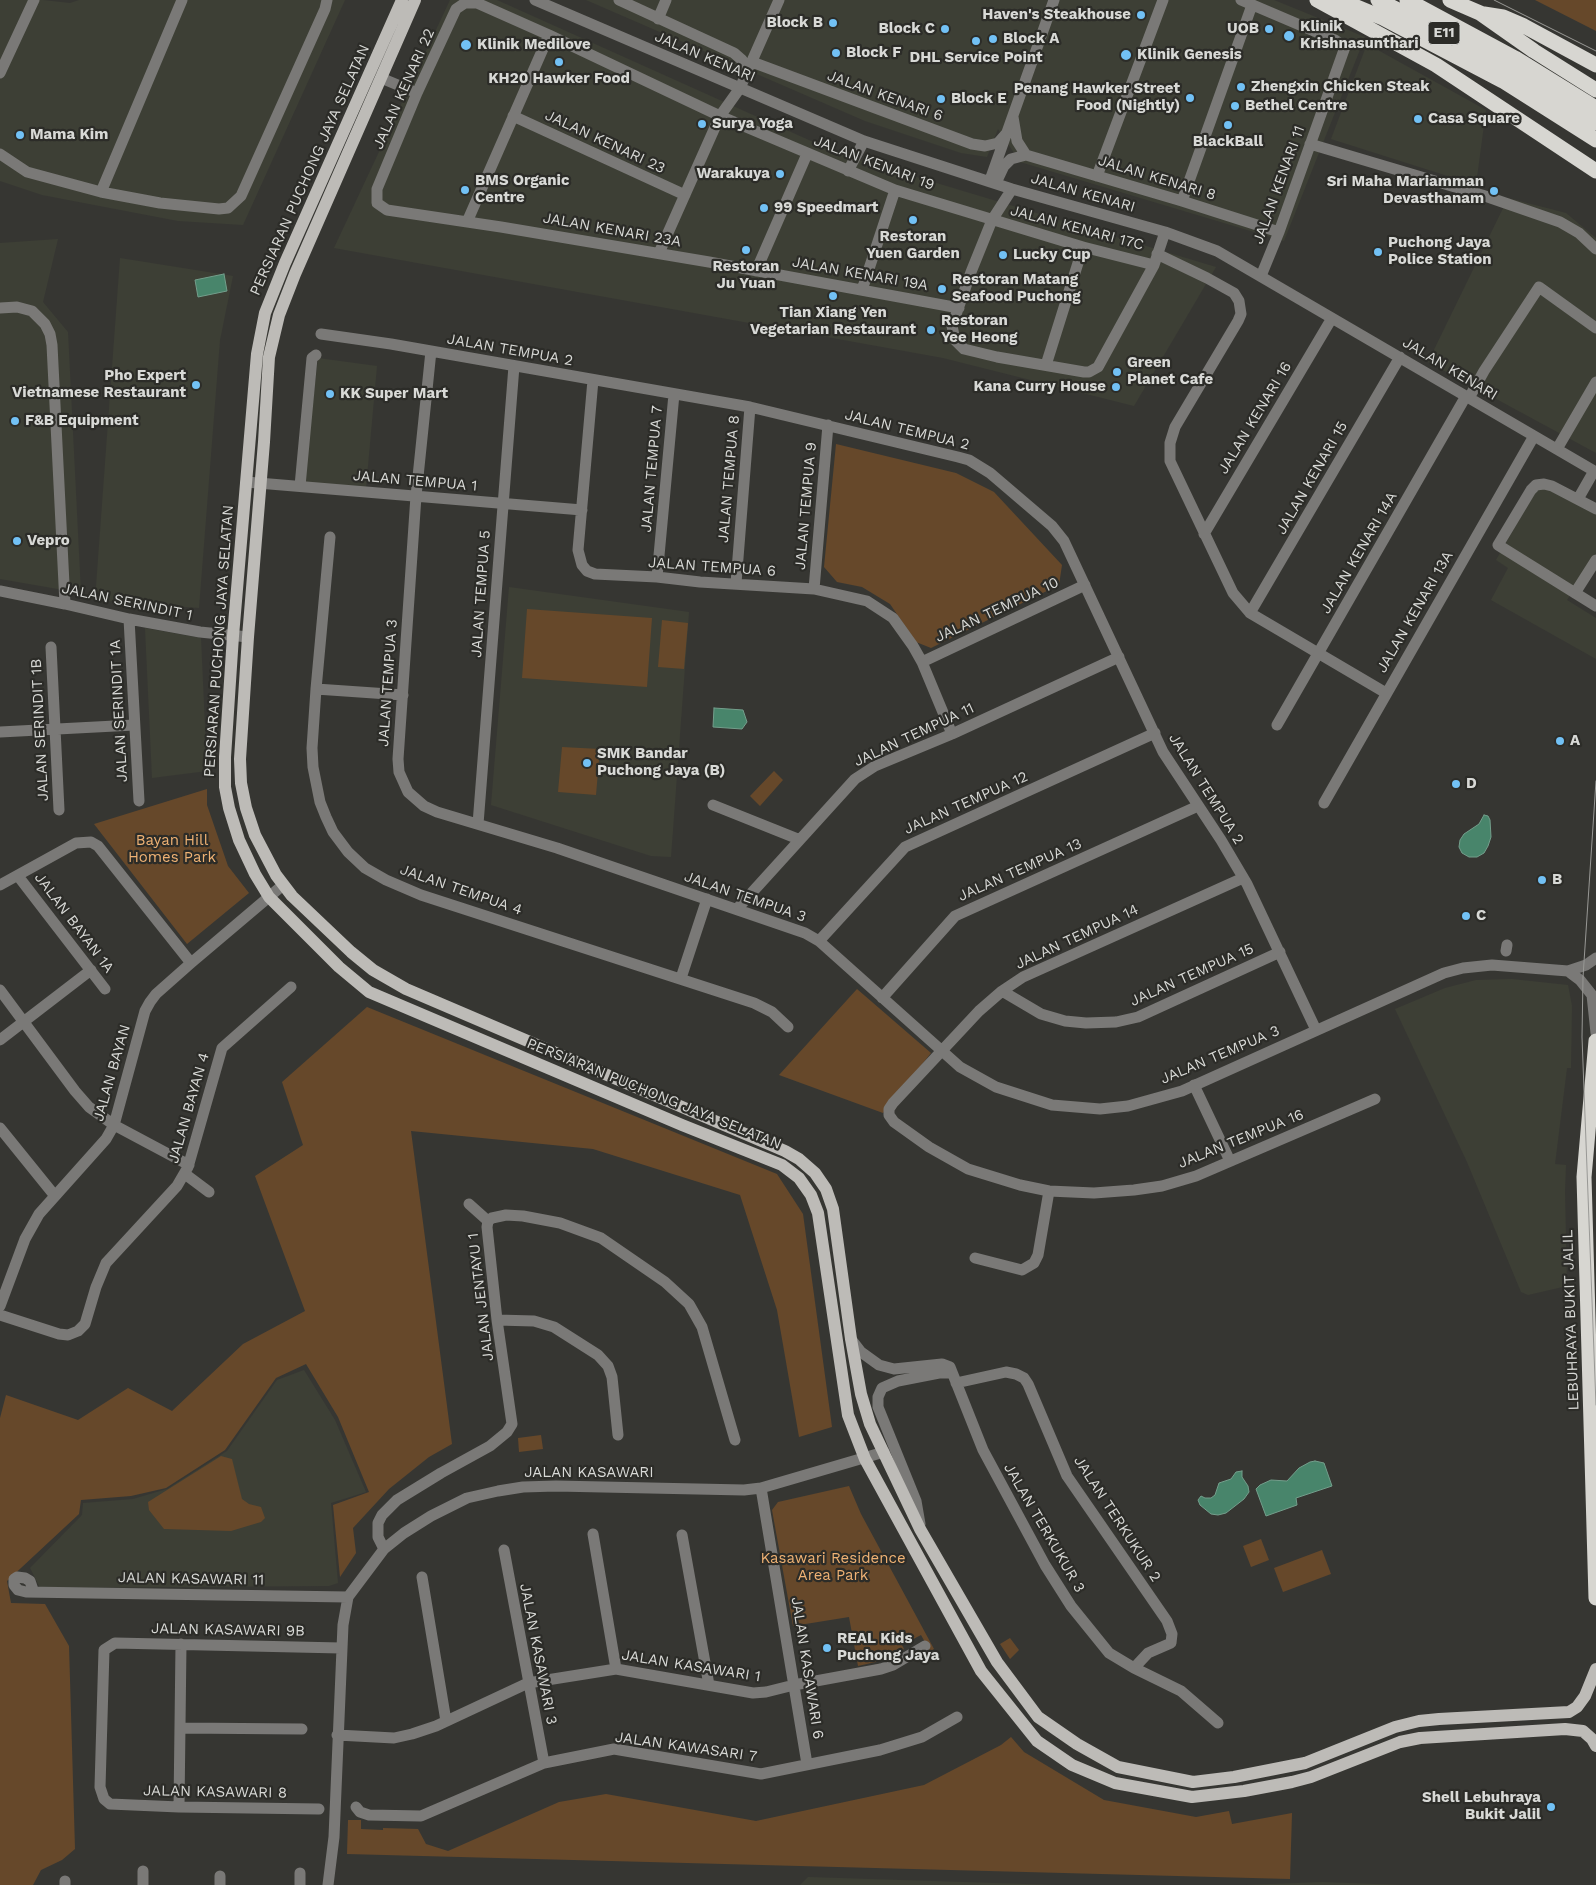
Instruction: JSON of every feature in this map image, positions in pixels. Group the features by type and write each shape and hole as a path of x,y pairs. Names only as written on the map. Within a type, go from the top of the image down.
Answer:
{"highway":[{"path":"1317,0 1436,65 1596,170"},
{"path":"1340,0 1383,18 1503,81 1596,140"},
{"path":"1358,0 1383,18"},
{"name":"E11","path":"1378,0 1450,36 1512,63 1596,122"},
{"name":"E11","path":"1407,0 1512,63 1596,108"},
{"path":"1450,0 1480,13 1534,51 1596,90"},
{"path":"1480,13 1503,17 1524,26 1596,65"},
{"name":"LEBUHRAYA BUKIT JALIL","path":"1596,1041 1584,1177 1596,1598"}],"main road":[{"path":"386,37 397,0"},
{"name":"PERSIARAN PUCHONG JAYA SELATAN","path":"402,0 285,263 265,313 257,354 232,636 224,757 225,787 239,840 269,898 339,967 369,992 782,1165 799,1178 810,1195 818,1213 848,1415 865,1459 981,1671 1036,1741 1072,1765 1115,1783 1192,1796 1244,1792 1311,1777 1400,1742 1438,1736 1509,1731 1576,1730 1583,1731 1592,1739 1596,1746"},
{"name":"PERSIARAN PUCHONG JAYA SELATAN","path":"415,0 295,274 279,316 269,357 240,751 241,783 246,808 255,835 276,875 292,896 358,958 373,970 406,989 785,1151 799,1159 815,1173 826,1189 833,1209 851,1339 861,1394 870,1424 920,1529 998,1662 1038,1717 1076,1744 1118,1767 1193,1782 1234,1777 1305,1763 1395,1727 1419,1721 1568,1712 1577,1707 1585,1696 1596,1668"},
{"path":"1508,1716 1509,1731"}],"street":[{"path":"0,73 34,0"},
{"path":"101,192 182,0"},
{"path":"0,154 27,172 101,192 160,203 219,209 228,208 241,196 325,9 327,0"},
{"name":"JALAN KENARI","path":"535,0 742,83 864,141 1012,188 1165,232 1217,251 1595,471"},
{"path":"619,0 734,52 742,60 745,72 742,83"},
{"path":"658,19 666,0"},
{"path":"659,253 720,116 742,83 779,0"},
{"path":"993,182 1006,134 1054,0"},
{"path":"1097,176 1163,0"},
{"path":"1182,200 1246,2"},
{"name":"JALAN KENARI 11","path":"1246,2 1335,40 1345,47 1279,232 1261,276"},
{"name":"JALAN KENARI 22","path":"377,203 377,189 417,93 456,9 465,3 477,3"},
{"name":"JALAN KENARI 19","path":"477,3 720,116 807,154 895,190 992,220"},
{"path":"467,222 549,35"},
{"path":"734,52 752,49 762,40"},
{"name":"JALAN KENARI 6","path":"752,62 972,144 985,146 998,143 1006,134"},
{"path":"380,78 417,93"},
{"name":"JALAN KENARI 23","path":"513,116 685,195"},
{"path":"993,182 1011,159 1026,155 1017,141 1013,116"},
{"path":"848,171 864,141"},
{"path":"1310,144 1482,195 1560,222 1579,233 1596,249"},
{"path":"756,270 807,154"},
{"name":"JALAN KENARI 8","path":"1026,155 1182,200 1279,232"},
{"path":"1012,188 992,220 952,326 952,333 959,345 964,349 997,357 1084,372 1089,372 1098,367 1155,260 1165,232"},
{"path":"862,290 895,190"},
{"name":"JALAN KENARI 23A","path":"377,203 387,210 756,270"},
{"name":"JALAN KENARI 17C","path":"992,220 1083,247 1155,260"},
{"path":"1046,365 1083,247"},
{"path":"1155,260 1207,278 1234,293 1239,302 1241,314 1238,321 1175,427 1170,444 1170,461 1233,593 1250,614 1386,693"},
{"name":"JALAN KENARI 19A","path":"756,270 959,308"},
{"name":"JALAN KENARI 14A","path":"1277,725 1468,397 1539,287 1596,328"},
{"path":"0,308 18,307 32,311 45,324 50,334 65,604"},
{"name":"JALAN KENARI 16","path":"1204,534 1332,318"},
{"name":"JALAN TEMPUA 2","path":"321,334 431,351 750,407 969,460 990,473 1019,496 1059,534 1069,551 1163,752 1221,840 1243,878 1316,1030"},
{"name":"JALAN TEMPUA 3","path":"431,351 416,496 398,759 399,772 403,784 408,792 424,806 437,812 796,929 819,941 960,1067 996,1088 1052,1105 1100,1109 1128,1106 1182,1091 1444,973 1463,968 1492,965 1568,971 1586,965 1596,958"},
{"path":"300,486 312,358 316,355"},
{"name":"JALAN KENARI 15","path":"1250,614 1400,357"},
{"name":"JALAN TEMPUA 5","path":"478,824 514,366"},
{"name":"JALAN TEMPUA 6","path":"593,380 578,550 582,565 587,571 595,574 657,577 814,590 868,601 893,618 903,630 922,662 952,734"},
{"path":"1556,449 1596,382"},
{"name":"JALAN TEMPUA 7","path":"657,577 674,394"},
{"name":"JALAN TEMPUA 8","path":"736,583 750,407"},
{"name":"JALAN TEMPUA 9","path":"814,590 828,425"},
{"name":"JALAN KENARI 13A","path":"1324,803 1534,436"},
{"path":"1578,499 1595,471"},
{"name":"JALAN TEMPUA 1","path":"246,482 582,510"},
{"path":"1596,509 1552,486 1536,485 1531,490 1498,545 1596,606"},
{"name":"JALAN TEMPUA 4","path":"330,536 316,689 312,767 320,802 333,832 348,852 365,868 386,880 421,895 754,1003 772,1012 788,1027"},
{"path":"1576,593 1596,560"},
{"name":"JALAN TEMPUA 10","path":"922,662 1085,586"},
{"name":"JALAN SERINDIT 1","path":"0,591 129,619 200,632 248,637"},
{"name":"JALAN SERINDIT 1A","path":"129,619 139,801"},
{"name":"JALAN SERINDIT 1B","path":"51,647 59,810"},
{"name":"JALAN TEMPUA 11","path":"737,909 854,779 875,766 952,734 1119,658"},
{"path":"316,689 403,695"},
{"path":"0,732 134,725"},
{"name":"JALAN TEMPUA 12","path":"819,941 905,847 1155,733"},
{"path":"713,804 798,839"},
{"name":"JALAN TEMPUA 13","path":"882,998 955,916 1198,806"},
{"path":"0,885 76,843 91,842 98,846 191,963"},
{"name":"JALAN BAYAN 1A","path":"18,876 105,989"},
{"name":"JALAN TEMPUA 14","path":"942,1052 979,1011 1023,977 1243,878"},
{"name":"JALAN BAYAN","path":"0,1306 32,1226 39,1214 106,1139 114,1125 145,1011 156,994 284,886"},
{"path":"681,978 708,899"},
{"name":"JALAN TEMPUA 15","path":"1002,992 1041,1014 1065,1021 1086,1023 1116,1022 1138,1017 1280,952"},
{"path":"0,1040 91,970"},
{"path":"1568,971 1580,980 1592,994 1596,1033"},
{"name":"JALAN BAYAN 4","path":"0,1316 68,1335 78,1331 85,1324 96,1287 106,1263 177,1186 187,1169 222,1048 292,988"},
{"path":"0,990 89,1107 114,1125 187,1169 209,1192"},
{"name":"JALAN TEMPUA 16","path":"942,1052 893,1103 889,1109 889,1115 894,1122 928,1148 968,1169 1020,1186 1049,1191 1094,1193 1162,1186 1196,1176 1375,1099"},
{"path":"1194,1086 1230,1161"},
{"path":"0,1128 55,1196"},
{"path":"975,1258 1022,1270 1034,1263 1038,1255 1049,1191"},
{"path":"469,1204 488,1221"},
{"name":"JALAN JENTAYU 1","path":"384,1549 378,1537 378,1523 382,1515 397,1500 490,1446 507,1432 512,1424 497,1320 488,1221 492,1218 506,1215 523,1216 560,1223 601,1238 665,1282 689,1304 702,1327 735,1440"},
{"path":"497,1320 534,1321 554,1327 598,1355 608,1366 612,1377 618,1435"},
{"path":"851,1339 861,1352 879,1365 894,1369 942,1364 950,1367 954,1378"},
{"name":"JALAN TERKUKUR 2","path":"954,1378 1006,1372 1024,1378 1028,1384 1067,1476 1167,1621 1172,1634 1171,1643 1148,1653 1134,1668"},
{"path":"920,1529 916,1501 878,1406 878,1397 882,1388 898,1382 939,1373 954,1378"},
{"name":"JALAN TERKUKUR 3","path":"954,1378 983,1450 1071,1606 1109,1653 1134,1668 1181,1691 1218,1723"},
{"name":"JALAN KASAWARI","path":"328,1885 334,1837 341,1648 348,1597 384,1549 404,1533 431,1516 467,1498 498,1490 523,1486 556,1486 744,1490 761,1488 884,1452"},
{"name":"JALAN KASAWARI 6","path":"761,1488 807,1764"},
{"path":"593,1534 616,1669"},
{"path":"682,1535 709,1684"},
{"name":"JALAN KASAWARI 3","path":"504,1550 544,1763"},
{"path":"422,1577 446,1721"},
{"name":"JALAN KASAWARI 11","path":"33,1590 348,1597"},
{"name":"JALAN KASAWARI 9B","path":"110,1804 104,1799 100,1787 104,1650 115,1643 341,1648"},
{"path":"178,1807 181,1644"},
{"name":"JALAN KASAWARI 1","path":"337,1735 394,1738 412,1734 446,1721 528,1683 616,1669 753,1693 881,1669 893,1665 925,1646"},
{"name":"JALAN KAWASARI 7","path":"356,1807 360,1812 369,1815 421,1816 544,1763 614,1749 761,1774 880,1750 922,1737 957,1717"},
{"path":"180,1728 302,1728"},
{"name":"JALAN KASAWARI 8","path":"110,1804 319,1810"},
{"path":"143,1871 143,1885"}],"shaded area":[{"path":"0,0 43,0 70,3 79,0 345,0 243,225 178,221 42,195 0,181"},
{"path":"450,0 497,0 840,154 1216,267 1134,406 943,358 334,248"},
{"path":"586,0 1274,0 1365,37 1284,241 1020,162 998,129 987,157 961,153 865,121"},
{"path":"1367,44 1486,110 1476,185 1331,139"},
{"path":"1508,198 1566,213 1596,238 1596,453 1428,362"},
{"path":"58,239 43,302 68,332 81,593 0,579 0,243"},
{"path":"120,258 233,276 220,340 199,608 95,600"},
{"path":"224,274 227,291 198,297 195,280"},
{"path":"318,358 377,366 366,488 304,483"},
{"path":"1545,488 1596,513 1596,553 1567,600 1596,618 1596,659 1491,600 1508,568 1496,560 1537,489"},
{"name":"SMK Bandar Puchong Jaya (B)","path":"509,587 689,612 671,857 651,856 491,805"},
{"path":"145,628 201,638 207,771 152,778"},
{"path":"714,708 743,710 747,722 742,729 713,727"},
{"path":"1484,815 1488,816 1490,820 1491,837 1488,846 1484,853 1477,857 1469,857 1462,853 1459,847 1460,840 1464,834 1479,824"},
{"path":"1512,979 1568,985 1572,1006 1571,1068 1567,1068 1555,1164 1566,1165 1567,1286 1528,1295 1521,1292 1467,1162 1395,1009 1445,988 1476,980"},
{"path":"304,1370 335,1420 366,1492 331,1503 338,1583 329,1586 40,1588 30,1568 82,1515 83,1503 133,1499 167,1489 227,1451 277,1380"},
{"path":"1315,1461 1324,1463 1332,1486 1296,1498 1297,1505 1266,1516 1256,1489 1271,1480 1287,1481 1299,1468"},
{"path":"1242,1471 1242,1477 1248,1486 1249,1492 1244,1499 1226,1513 1218,1515 1211,1514 1200,1505 1198,1500 1201,1496 1211,1498 1215,1495 1219,1483 1231,1479 1236,1472"},
{"path":"808,1877 1057,1885 800,1885"},
{"path":"1322,1882 1402,1885 1246,1885"}],"green space":[{"path":"1535,0 1596,0 1596,31"},
{"path":"836,444 956,473 994,492 1062,565 1059,585 931,648 916,642 890,604 862,587 837,582 824,567"},
{"path":"527,609 652,618 647,687 522,678"},
{"path":"662,620 688,623 684,669 658,667"},
{"path":"562,747 600,749 596,795 558,792"},
{"path":"774,771 783,780 760,806 750,796"},
{"name":"Bayan Hill Homes Park","path":"207,789 207,805 228,866 249,893 187,944 94,824"},
{"path":"857,989 931,1053 883,1113 779,1075"},
{"path":"367,1007 777,1174 803,1214 832,1427 799,1437 777,1310 740,1195 593,1149 411,1131 452,1444 429,1457 389,1489 353,1528 356,1553 340,1577 333,1505 369,1492 338,1417 306,1364 276,1378 225,1450 166,1488 131,1496 81,1500 79,1514 7,1581 11,1603 45,1604 69,1646 75,1849 62,1860 41,1870 33,1885 0,1885 0,1418 6,1395 78,1420 128,1388 172,1411 243,1344 305,1311 255,1176 303,1145 282,1082"},
{"path":"541,1435 543,1449 519,1452 518,1438"},
{"path":"221,1456 232,1459 242,1499 249,1504 261,1507 265,1518 261,1522 231,1531 164,1529 149,1510 148,1502"},
{"name":"Kasawari Residence Area Park","path":"849,1486 861,1514 934,1649 930,1651 921,1635 902,1645 904,1649 880,1661 858,1666 849,1617 793,1626 772,1510 778,1502"},
{"path":"1261,1539 1269,1560 1251,1567 1243,1546"},
{"path":"1322,1550 1331,1574 1283,1592 1274,1568"},
{"path":"1010,1638 1019,1650 1010,1659 1000,1644"},
{"path":"1011,1737 1024,1752 1104,1800 1196,1817 1229,1811 1232,1824 1292,1813 1290,1879 347,1854 348,1820 361,1820 361,1829 418,1829 426,1844 448,1851 559,1802 606,1794 756,1821 924,1785 1001,1745"}],"tram line":[{"path":"1494,0 1596,51"},
{"path":"1596,781 1583,977 1582,1037 1596,1405"}],"place":[{"name":"Haven's Steakhouse","path":"1141,15"},
{"name":"Block B","path":"833,23"},
{"name":"Block C","path":"945,29"},
{"name":"UOB","path":"1269,29"},
{"name":"Klinik Krishnasunthari","path":"1289,36"},
{"name":"Block A","path":"993,39"},
{"name":"DHL Service Point","path":"976,41"},
{"name":"Klinik Medilove","path":"466,45"},
{"name":"Block F","path":"836,53"},
{"name":"Klinik Genesis","path":"1126,55"},
{"name":"KH20 Hawker Food","path":"559,62"},
{"name":"Zhengxin Chicken Steak","path":"1241,87"},
{"name":"Penang Hawker Street Food (Nightly)","path":"1190,98"},
{"name":"Block E","path":"941,99"},
{"name":"Bethel Centre","path":"1235,106"},
{"name":"Casa Square","path":"1418,119"},
{"name":"Surya Yoga","path":"702,124"},
{"name":"BlackBall","path":"1228,125"},
{"name":"Mama Kim","path":"20,135"},
{"name":"Warakuya","path":"780,174"},
{"name":"BMS Organic Centre","path":"465,190"},
{"name":"Sri Maha Mariamman Devasthanam","path":"1494,191"},
{"name":"99 Speedmart","path":"764,208"},
{"name":"Restoran Yuen Garden","path":"913,220"},
{"name":"Restoran Ju Yuan","path":"746,250"},
{"name":"Puchong Jaya Police Station","path":"1378,252"},
{"name":"Lucky Cup","path":"1003,255"},
{"name":"Restoran Matang Seafood Puchong","path":"942,289"},
{"name":"Tian Xiang Yen Vegetarian Restaurant","path":"833,296"},
{"name":"Restoran Yee Heong","path":"931,330"},
{"name":"Green Planet Cafe","path":"1117,372"},
{"name":"Pho Expert Vietnamese Restaurant","path":"196,385"},
{"name":"Kana Curry House","path":"1116,387"},
{"name":"KK Super Mart","path":"330,394"},
{"name":"F&B Equipment","path":"15,421"},
{"name":"Vepro","path":"17,541"},
{"name":"A","path":"1560,741"},
{"name":"SMK Bandar Puchong Jaya (B)","path":"587,763"},
{"name":"D","path":"1456,784"},
{"name":"B","path":"1542,880"},
{"name":"C","path":"1466,916"},
{"name":"REAL Kids Puchong Jaya","path":"827,1648"},
{"name":"Shell Lebuhraya Bukit Jalil","path":"1551,1807"}]}
